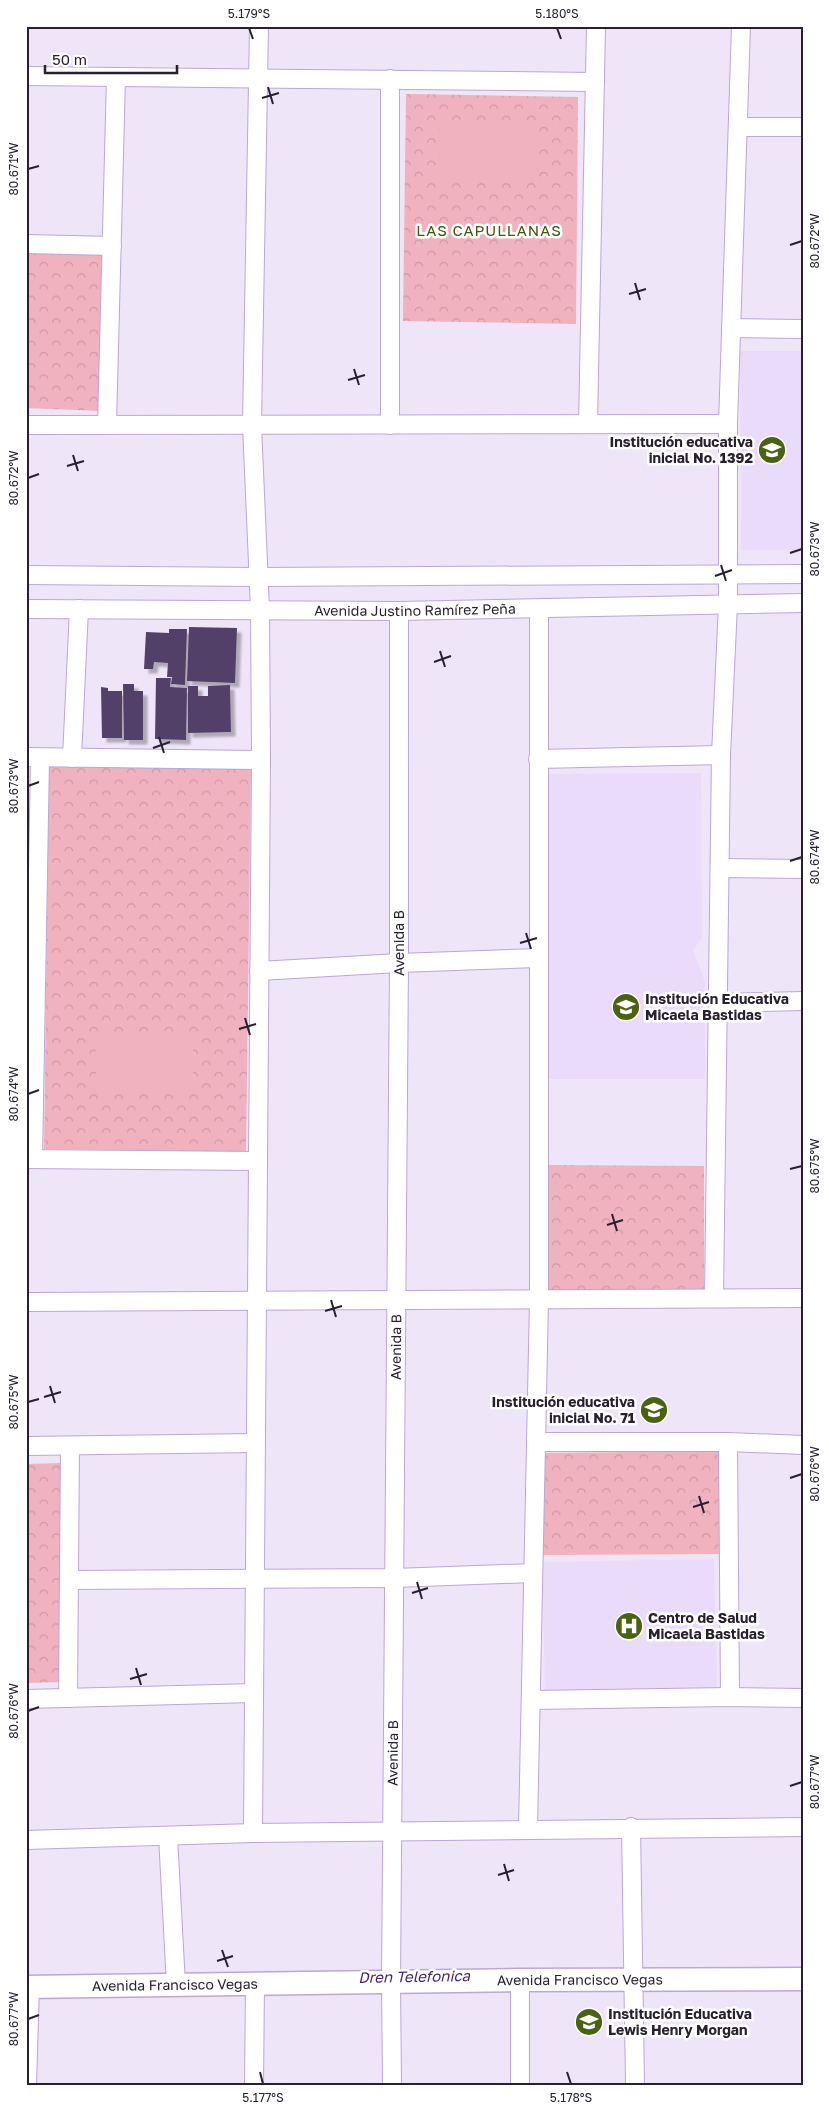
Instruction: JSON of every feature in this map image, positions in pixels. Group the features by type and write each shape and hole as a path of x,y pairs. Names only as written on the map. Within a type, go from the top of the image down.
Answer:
{"street":[{"path":"253,1833 261,760 260,609 252,425 259,78 258,26"},
{"path":"588,424 596,26"},
{"path":"714,1298 721,755 728,604 728,424 741,26"},
{"path":"26,76 595,82"},
{"path":"107,425 116,77"},
{"path":"390,79 390,424"},
{"path":"738,127 803,127"},
{"path":"26,244 112,246"},
{"path":"731,328 803,329"},
{"path":"26,425 728,424"},
{"path":"26,575 259,577 728,576 803,574"},
{"name":"Avenida Justino Ramírez Peña","path":"26,609 539,610 803,603"},
{"path":"72,758 79,610"},
{"path":"528,1829 539,1299 539,610"},
{"name":"Avenida B","path":"392,2085 399,611"},
{"path":"538,759 721,755"},
{"path":"258,1161 29,1159 33,758 261,760"},
{"path":"720,868 803,869"},
{"path":"259,971 398,962 538,958"},
{"path":"718,1003 803,1002"},
{"path":"26,1302 803,1298"},
{"path":"536,1442 728,1442 803,1445"},
{"path":"728,1442 730,1697"},
{"path":"26,1446 256,1443"},
{"path":"68,1698 70,1446"},
{"path":"69,1580 394,1578 534,1573"},
{"path":"26,1699 254,1693"},
{"path":"531,1700 730,1697 803,1698"},
{"path":"631,1827 635,2085"},
{"path":"26,1840 253,1833 631,1827 803,1827"},
{"path":"168,1836 176,1985"},
{"name":"Avenida Francisco Vegas","path":"29,1986 520,1980 803,1979"},
{"path":"520,1980 520,2085"},
{"path":"254,2085 255,1984"},
{"path":"29,1986 30,2085"}],"shaded area":[{"name":"Institución educativa inicial No. 1392","path":"740,351 803,351 803,550 741,550"},
{"path":"701,773 702,938 693,950 705,982 705,1079 546,1079 543,774"},
{"name":"Centro de Salud Micaela Bastidas","path":"714,1559 717,1689 545,1692 542,1562"}],"green space":[{"path":"406,94 578,97 576,324 403,321"},
{"path":"440,121 539,122 538,180 439,178"},
{"path":"26,250 106,251 101,411 26,408"},
{"path":"49,765 251,768 246,1152 44,1149"},
{"path":"96,1033 193,1034 193,1088 96,1088"},
{"path":"548,1165 704,1166 704,1292 548,1291"},
{"path":"719,1451 720,1554 543,1555 544,1453"},
{"path":"62,1463 65,1682 26,1683 26,1464"}],"building":[{"path":"189,627 237,628 235,683 187,681"},
{"path":"169,629 187,629 185,685 171,684 172,677 167,677 168,663 154,662 153,669 144,669 146,632 169,633"},
{"path":"156,678 171,678 170,687 187,688 186,740 155,739"},
{"path":"123,684 134,684 134,691 143,691 143,740 124,740"},
{"path":"230,685 231,732 188,733 188,686 198,686 198,696 208,696 208,686"},
{"path":"101,687 108,688 108,691 122,691 122,738 102,738"}],"place":[{"name":"Institución educativa inicial No. 1392","path":"772,450"},
{"name":"Institución Educativa Micaela Bastidas","path":"626,1007"},
{"name":"Institución educativa inicial No. 71","path":"654,1410"},
{"name":"Centro de Salud Micaela Bastidas","path":"629,1626"},
{"name":"Institución Educativa Lewis Henry Morgan","path":"589,2022"}],"district":[{"name":"LAS CAPULLANAS","path":"489,231"}],"water label":[{"name":"Dren Telefonica","path":"414,1977"}]}
